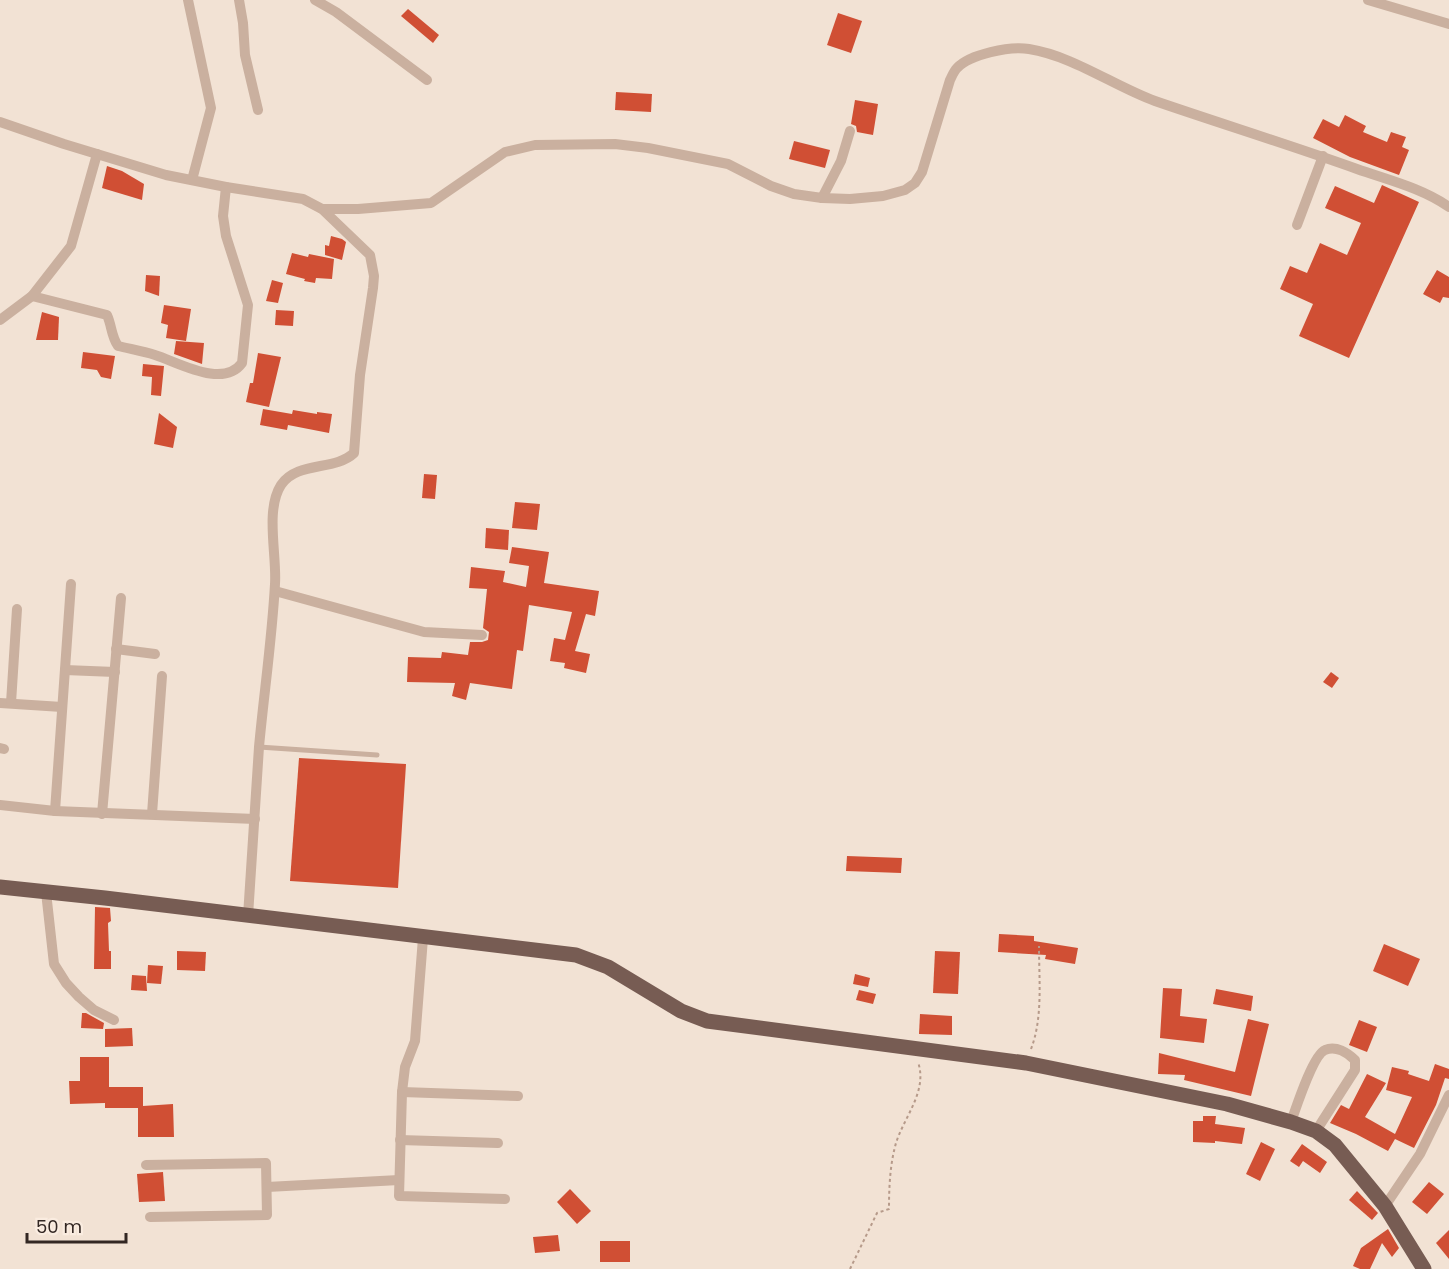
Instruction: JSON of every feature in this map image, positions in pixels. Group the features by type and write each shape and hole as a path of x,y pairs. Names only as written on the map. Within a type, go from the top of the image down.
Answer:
{"main road":[{"path":"0,887 576,955 608,967 681,1011 707,1021 1026,1063 1227,1104 1316,1131 1335,1145 1385,1206 1424,1269"}],"street":[{"path":"188,0 211,108 192,180"},
{"path":"238,0 243,23 245,55 258,110"},
{"path":"315,0 336,12 427,80"},
{"path":"1368,0 1449,24"},
{"path":"322,209 431,204 505,152 535,145 573,144 648,148 728,164 771,186 794,194 850,199 883,196 905,190 915,183 922,172 947,88 956,69 968,60 1010,49 1029,49 1061,59 1153,100 1407,186 1436,198 1449,207"},
{"path":"0,122 166,175 303,199 322,209 370,255 373,288 360,375 354,453 348,459 295,473 280,486 276,496 273,518 274,591 259,747 249,916"},
{"path":"822,198 841,161 850,131"},
{"path":"0,320 32,296 71,246 97,154"},
{"path":"1297,225 1323,156"},
{"path":"32,296 107,315 112,326 112,338 118,346 156,355 197,371 226,374 237,370 242,363 248,304 226,236 223,216 226,187"},
{"path":"55,811 71,584"},
{"path":"274,591 424,632 482,635"},
{"path":"102,814 121,598"},
{"path":"17,609 5,703 62,707"},
{"path":"117,649 155,654"},
{"path":"65,670 115,672"},
{"path":"152,814 162,676"},
{"path":"0,805 102,814 255,819"},
{"path":"46,892 54,964 66,983 79,997 94,1010 114,1020"},
{"path":"423,938 415,1041 405,1067 402,1092 399,1196 505,1199"},
{"path":"1291,1122 1305,1082 1320,1054 1324,1050 1333,1049 1347,1052 1355,1060 1355,1070 1316,1131"},
{"path":"402,1092 518,1096"},
{"path":"1385,1206 1420,1154 1449,1095"},
{"path":"400,1140 498,1143"},
{"path":"146,1165 266,1163 267,1215 150,1217"},
{"path":"267,1187 399,1180"}],"lane":[{"path":"259,747 377,755"}],"path":[{"path":"1026,1063 1036,1036 1040,946"},
{"path":"850,1269 878,1213 889,1209 889,1184 896,1143 919,1090 919,1065 909,1047"}],"building":[{"path":"408,9 439,35 433,43 401,16"},
{"path":"838,13 862,21 851,53 827,45"},
{"path":"616,92 652,94 651,112 615,110"},
{"path":"855,100 878,104 873,135 857,132 856,126 851,124"},
{"path":"1345,115 1366,126 1363,132 1387,142 1391,132 1406,137 1402,147 1409,150 1399,175 1350,157 1313,138 1323,119 1339,127"},
{"path":"794,141 830,150 825,168 789,159"},
{"path":"107,166 122,171 144,184 142,200 102,188"},
{"path":"1382,185 1419,202 1349,358 1299,336 1313,304 1280,289 1290,266 1307,273 1320,243 1347,255 1361,223 1325,208 1335,186 1374,203"},
{"path":"331,236 346,242 342,260 325,255 325,245 329,246"},
{"path":"292,253 334,259 332,279 316,278 315,283 286,274"},
{"path":"1437,270 1449,277 1449,298 1443,297 1440,303 1423,294"},
{"path":"146,275 160,276 159,296 145,291"},
{"path":"272,280 283,283 278,303 266,301"},
{"path":"164,305 191,309 186,341 166,338 168,325 161,323"},
{"path":"276,310 294,311 293,326 275,325"},
{"path":"42,312 59,317 58,340 36,340"},
{"path":"176,341 204,343 202,364 174,354"},
{"path":"83,352 115,356 111,379 101,377 97,370 81,368"},
{"path":"258,353 281,357 269,407 246,402 250,383 253,383"},
{"path":"143,364 164,366 161,396 151,395 152,377 142,376"},
{"path":"263,409 292,414 293,410 332,414 329,433 288,425 287,430 260,425"},
{"path":"159,413 177,427 173,448 154,444"},
{"path":"424,474 437,475 435,499 422,498"},
{"path":"515,502 540,504 537,530 512,528"},
{"path":"486,528 509,530 508,550 485,548"},
{"path":"512,547 549,552 544,583 599,591 595,616 586,614 575,651 590,654 586,673 564,668 565,663 550,661 554,638 565,640 572,612 529,605 523,651 517,650 512,689 470,683 466,700 452,696 455,683 407,682 408,657 441,658 442,652 468,655 470,642 488,640 489,632 483,628 487,589 469,588 471,567 505,571 503,582 526,587 529,566 509,563"},
{"path":"1331,672 1339,678 1332,688 1323,682"},
{"path":"299,758 406,764 398,888 290,881"},
{"path":"847,856 902,858 901,873 846,871"},
{"path":"95,907 110,908 111,921 108,923 111,969 94,969"},
{"path":"999,934 1034,936 1034,941 1078,948 1075,964 1045,959 1046,955 998,952"},
{"path":"1384,944 1420,959 1408,986 1373,971"},
{"path":"177,951 206,952 205,971 177,970"},
{"path":"935,951 960,952 958,994 933,993"},
{"path":"148,965 163,966 161,984 147,983"},
{"path":"855,974 870,978 868,987 853,984"},
{"path":"132,975 146,976 147,991 131,990"},
{"path":"1163,988 1182,989 1180,1016 1207,1019 1204,1043 1160,1038"},
{"path":"1216,989 1253,996 1251,1011 1213,1004"},
{"path":"859,990 876,994 873,1004 856,1000"},
{"path":"82,1013 104,1023 103,1029 81,1028"},
{"path":"920,1014 952,1016 952,1035 919,1034"},
{"path":"1248,1019 1269,1024 1251,1096 1184,1080 1185,1075 1158,1074 1159,1053 1235,1072"},
{"path":"1359,1020 1377,1027 1367,1052 1349,1045"},
{"path":"132,1028 133,1046 105,1047 105,1029"},
{"path":"80,1057 109,1057 109,1087 143,1087 143,1106 173,1104 174,1137 138,1137 138,1108 105,1108 105,1103 70,1104 69,1081 80,1081"},
{"path":"1435,1064 1449,1069 1449,1079 1445,1078 1436,1105 1414,1148 1395,1139 1388,1151 1330,1123 1341,1105 1349,1109 1367,1074 1386,1083 1365,1117 1395,1134 1412,1097 1386,1090 1392,1067 1409,1071 1408,1074 1429,1081"},
{"path":"1203,1116 1216,1116 1215,1124 1245,1128 1242,1144 1215,1141 1215,1143 1193,1142 1193,1121 1203,1121"},
{"path":"1261,1142 1275,1149 1260,1181 1246,1174"},
{"path":"1302,1144 1327,1162 1320,1173 1303,1161 1299,1167 1290,1161"},
{"path":"163,1172 165,1201 139,1202 137,1174"},
{"path":"1429,1182 1444,1194 1427,1214 1412,1202"},
{"path":"570,1189 591,1211 577,1224 557,1202"},
{"path":"1357,1191 1378,1213 1372,1220 1349,1200"},
{"path":"1388,1229 1399,1248 1392,1257 1382,1243 1370,1269 1353,1266 1361,1248"},
{"path":"1449,1230 1449,1259 1436,1243"},
{"path":"558,1235 560,1251 535,1253 533,1237"},
{"path":"600,1241 630,1241 630,1262 600,1262"}]}
